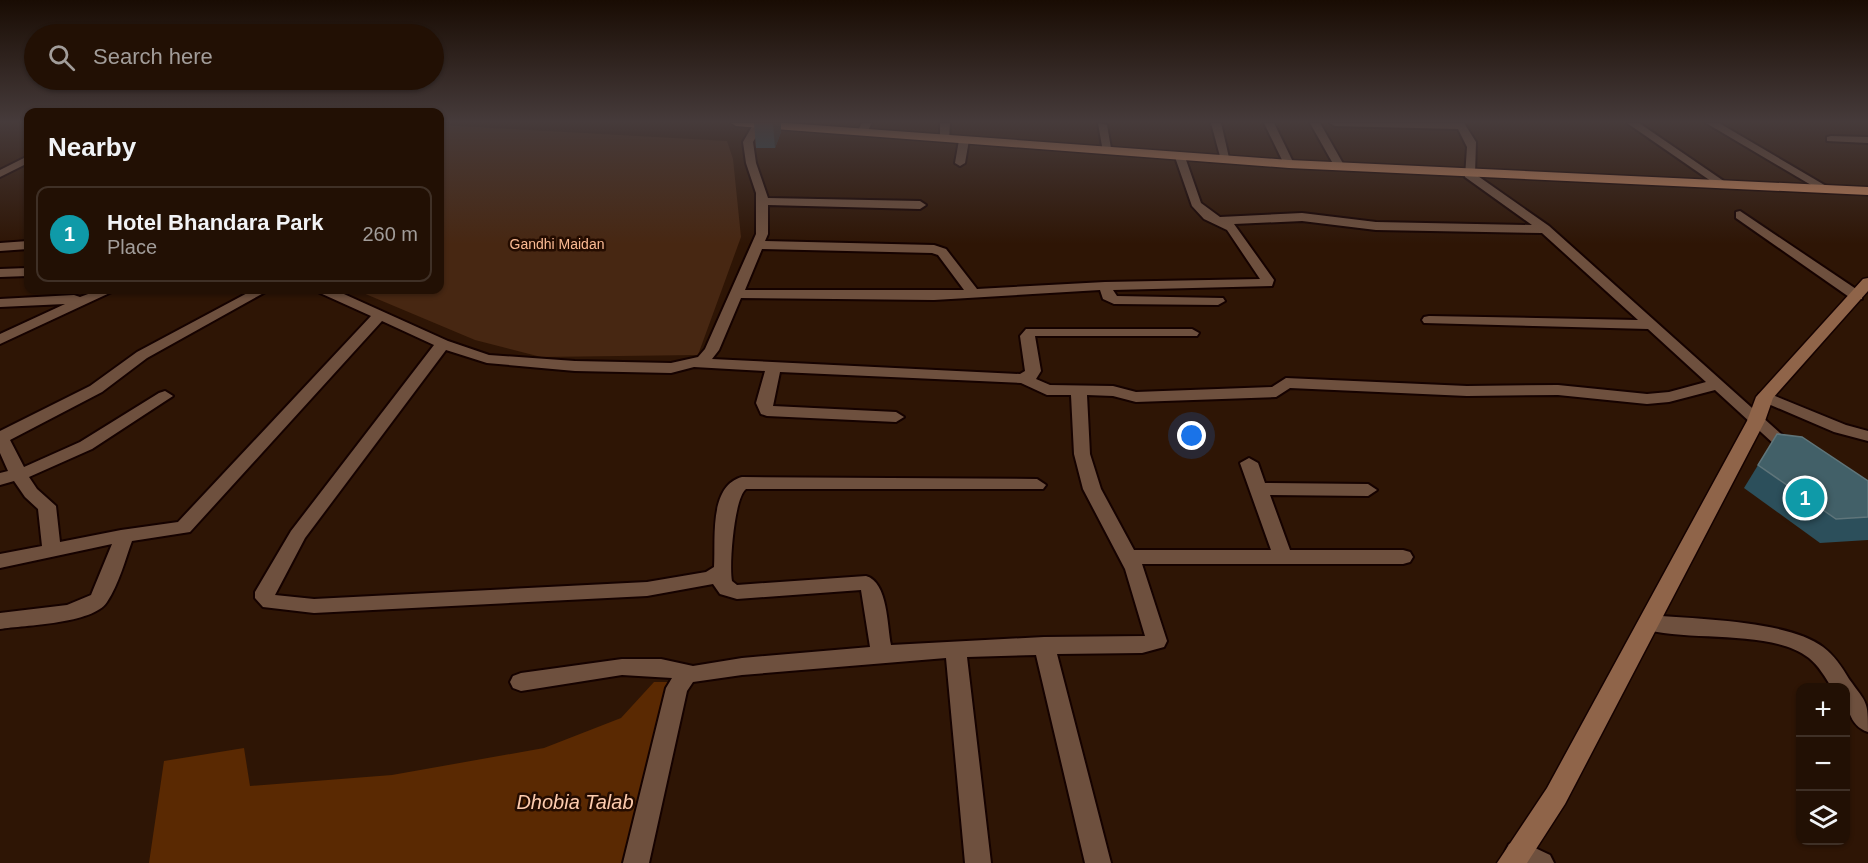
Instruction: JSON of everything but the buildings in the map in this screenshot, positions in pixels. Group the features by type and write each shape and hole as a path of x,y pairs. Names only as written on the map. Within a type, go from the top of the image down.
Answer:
{"highway":[{"path":"1277,163 1868,191"}],"main road":[{"path":"1523,859 1756,421 1765,397 1865,286"}],"street":[{"path":"2,173 20,163"},
{"path":"695,363 708,356 712,350 762,234 762,193 751,163"},
{"path":"735,294 934,296 1105,286 1267,283 1268,280 1233,229 1196,204 1182,163"},
{"path":"1338,163 1340,167"},
{"path":"1471,163 1469,174 1545,229 1654,325 1756,421 1806,463"},
{"path":"1691,163 1725,186"},
{"path":"1781,163 1827,190"},
{"path":"2,173 24,171"},
{"path":"762,201 920,205"},
{"path":"1740,215 1865,286"},
{"path":"1218,221 1302,217 1388,227 1545,229"},
{"path":"0,247 24,245"},
{"path":"757,245 934,249 942,252 973,293"},
{"path":"0,273 24,272"},
{"path":"1105,286 1108,296 1114,300 1218,301"},
{"path":"0,340 98,294"},
{"path":"52,551 47,506 38,502 19,475 1,437 96,390 142,355 255,294"},
{"path":"334,294 443,344 487,359 518,362 671,368 695,363 1024,379 1030,377 1033,371 1027,336 1031,332 1192,333"},
{"path":"0,303 82,300"},
{"path":"0,561 125,536 183,528 380,315"},
{"path":"1429,320 1654,325"},
{"path":"443,344 298,535 265,592 270,602 314,606 647,589 706,579 721,573"},
{"path":"774,367 764,403 767,411 896,417"},
{"path":"1024,379 1043,389 1113,391 1142,398 1276,392 1286,383 1467,391 1558,390 1647,399 1669,397 1718,384"},
{"path":"521,682 601,670 643,667 657,667 693,674 882,653 1044,645 1142,645 1157,640 1136,569 1092,489 1082,454 1079,390"},
{"path":"0,479 19,475 70,456 165,396"},
{"path":"1765,397 1840,429 1868,436"},
{"path":"1249,463 1284,559"},
{"path":"882,653 870,587 866,583 737,592 729,592 725,588 721,573 724,564 726,512 735,488 740,484 1037,485"},
{"path":"1259,489 1368,490"},
{"path":"0,621 71,610 94,604 99,599 125,536"},
{"path":"1129,557 1284,559 1403,557"},
{"path":"1648,623 1754,634 1796,642 1820,656 1840,683"},
{"path":"1044,645 1098,863"},
{"path":"956,650 978,863"},
{"path":"636,863 677,688 682,680 693,674"},
{"path":"1850,696 1868,723"}],"green space":[{"name":"Gandhi Maidan","path":"444,163 733,163 741,237 698,355 541,357 475,340 366,294 444,294"}],"water":[{"name":"Dhobia Talab","path":"654,682 674,682 624,863 149,863 164,761 244,748 250,786 392,775 544,748 621,718"}],"place":[{"name":"Hotel Bhandara Park","path":"1805,498"}]}
